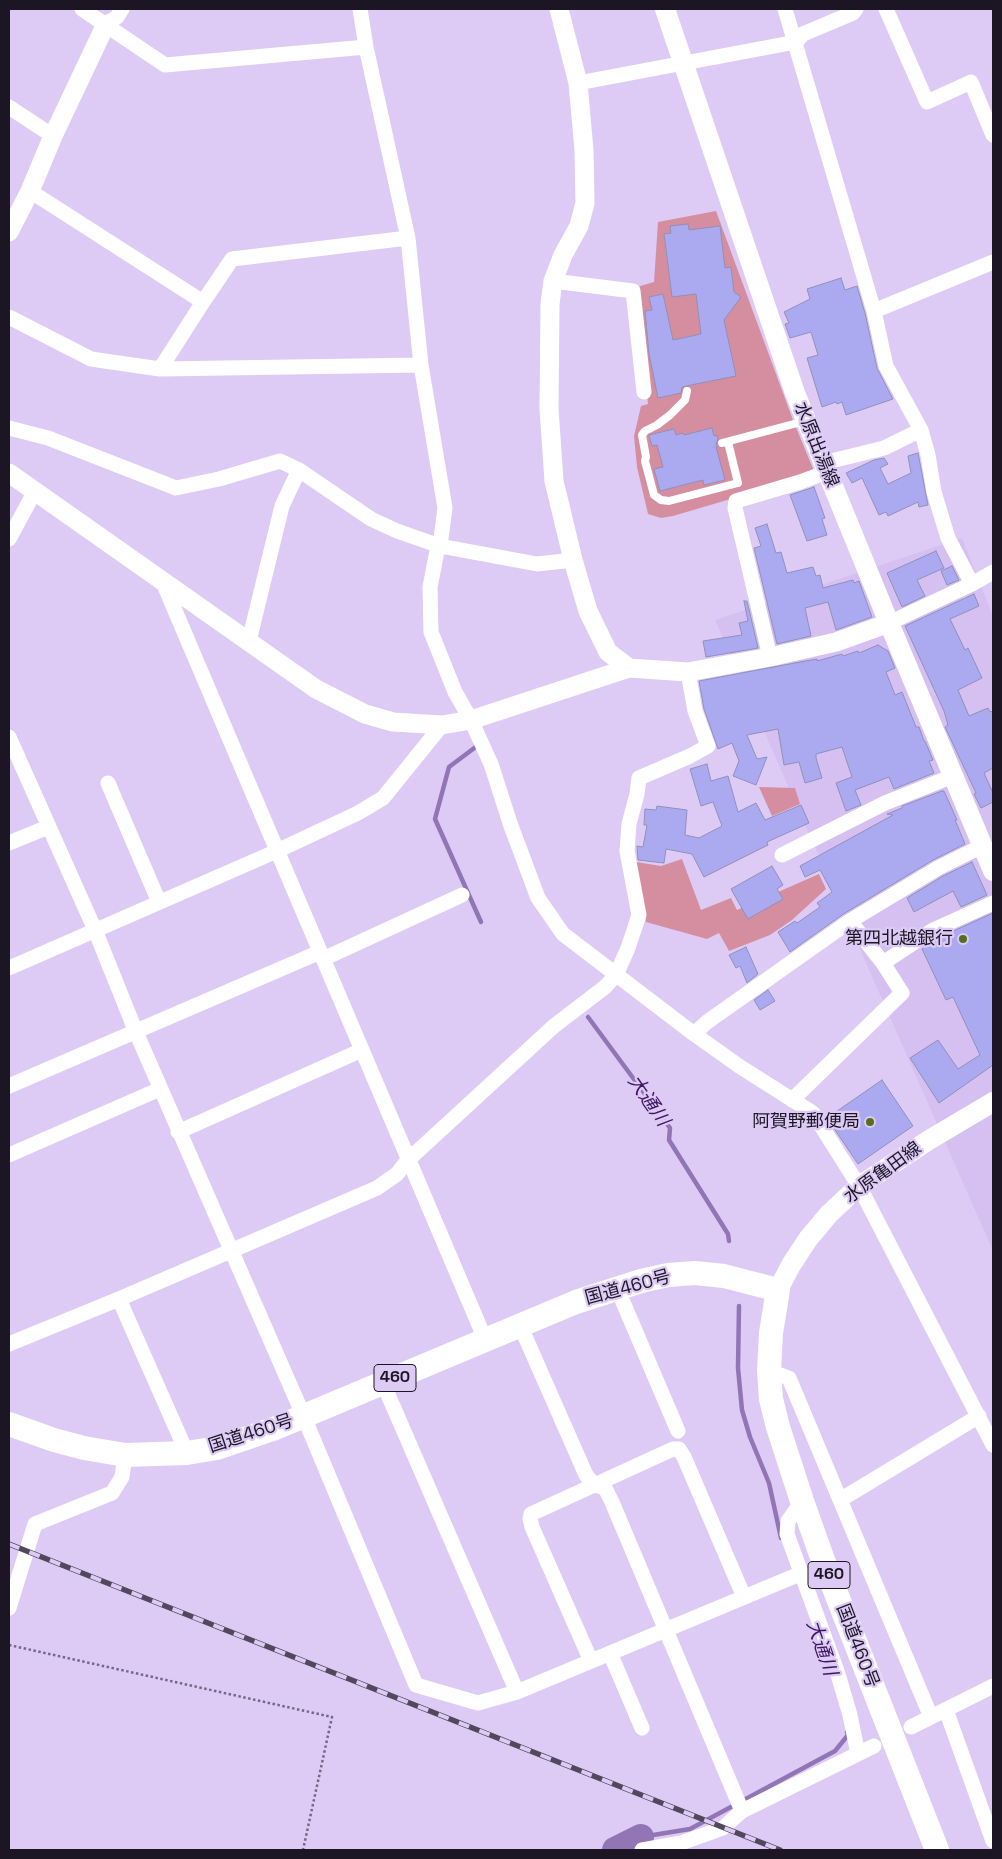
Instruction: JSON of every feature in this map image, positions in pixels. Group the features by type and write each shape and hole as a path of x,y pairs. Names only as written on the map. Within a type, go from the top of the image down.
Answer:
{"highway":[{"name":"国道460号","path":"9,1424 61,1442 125,1455 187,1453 217,1448 304,1417 485,1339 576,1302 617,1288 668,1274 695,1273 724,1276 778,1290 770,1333 768,1371 778,1427 802,1501 937,1850"}],"main road":[{"name":"水原出湯線","path":"665,9 791,384 888,623 993,871"},
{"name":"水原亀田線","path":"778,1290 808,1239 829,1214 859,1186 929,1140 993,1102"}],"street":[{"path":"82,9 165,65 366,48"},
{"path":"9,232 30,191 53,136 106,24 117,17 122,9"},
{"path":"360,9 366,48 408,238 421,365 445,508 440,546 437,551 430,588 431,632 455,692 471,720 491,764 511,826 538,898 563,934 694,1034 739,1066 813,1113 859,1186 993,1445"},
{"path":"558,9 578,83 584,150 585,203 579,226 563,256 553,281 550,304 548,355 549,409 554,481 573,560 588,611 608,652 629,668"},
{"path":"785,9 874,311 886,366 921,430 928,455 934,492 948,538 972,584"},
{"path":"578,83 796,42 803,34 853,13 856,9"},
{"path":"886,9 927,102 971,82 993,135"},
{"path":"9,107 53,136"},
{"path":"30,191 203,302"},
{"path":"160,370 232,258 408,238"},
{"path":"874,311 993,262"},
{"path":"553,281 633,291 644,392"},
{"path":"9,317 91,359 160,370 421,365"},
{"path":"9,428 48,438 176,488 220,479 280,461 299,470 371,519 397,531 440,546 537,564 573,560"},
{"path":"770,657 734,508 736,501 800,482 825,468 884,448 921,430"},
{"path":"248,641 282,506 299,470"},
{"path":"9,473 316,689 365,714 393,722 442,725 471,720 629,668 688,672 770,657 836,642 888,623 972,584 993,572"},
{"path":"9,539 35,491"},
{"path":"162,580 485,1339"},
{"path":"9,1344 119,1299 377,1188 398,1174 408,1160 554,1026 604,987 616,975 628,948 639,915 627,851 629,824 639,778 708,746 695,711 688,672"},
{"path":"9,968 277,851 383,798 442,725"},
{"path":"9,736 95,930 178,1132 304,1417 416,1685 478,1704 518,1692 802,1573"},
{"path":"782,855 885,803 953,776"},
{"path":"108,783 159,902"},
{"path":"9,844 48,826"},
{"path":"694,1034 707,1022 850,921 938,868 982,846"},
{"path":"9,1086 321,956 462,894"},
{"path":"883,963 933,930 993,903"},
{"path":"792,1100 902,994 883,963 850,921"},
{"path":"178,1132 362,1050"},
{"path":"9,1155 160,1089"},
{"path":"617,1288 678,1431"},
{"path":"119,1299 187,1453"},
{"path":"520,1326 586,1475 594,1485 606,1490 612,1502 742,1811"},
{"path":"768,1371 789,1378 931,1717"},
{"path":"383,1383 518,1692"},
{"path":"840,1500 978,1416"},
{"path":"591,1661 530,1519 531,1514 674,1449 679,1449 684,1457 744,1597"},
{"path":"9,1608 35,1524 112,1492 122,1477 125,1455"},
{"path":"802,1501 788,1521 787,1534 837,1672 850,1714 858,1754"},
{"path":"610,1653 642,1728"},
{"path":"910,1727 993,1686"},
{"path":"946,1710 993,1841"},
{"path":"642,1850 681,1843 723,1828 742,1811 874,1746"}],"lane":[{"path":"687,391 685,400 670,415 645,431 642,435 646,456 645,461 654,495 661,500 669,500 738,483 725,443 806,421"}],"path":[{"path":"9,1645 332,1717 304,1850"}],"shaded area":[{"path":"716,211 793,420 814,471 802,478 661,518 648,514 637,467 634,436 641,406 648,404 637,287 654,282 658,222"},
{"path":"962,538 993,616 993,1251 715,620"},
{"path":"759,787 795,788 800,804 772,816"},
{"path":"682,859 701,910 731,898 737,910 819,874 826,889 792,920 770,935 729,951 719,933 707,939 646,922 636,862 661,866"}],"building":[{"path":"688,224 689,230 720,226 725,268 731,267 734,292 741,297 724,320 736,376 682,387 681,393 658,398 649,354 645,311 652,310 649,297 663,294 673,340 701,334 696,294 672,297 664,234 671,233 670,226"},
{"path":"841,278 845,290 857,286 877,368 893,399 846,415 842,402 822,407 807,358 818,355 811,332 790,338 785,324 789,323 784,312 810,299 807,289"},
{"path":"712,428 714,436 717,435 718,439 716,444 718,447 716,447 725,480 704,485 703,480 660,491 654,469 663,467 657,445 652,446 649,435 674,429 676,435 683,433 684,435"},
{"path":"918,453 928,505 919,507 918,502 888,516 886,512 879,515 862,478 852,483 846,473 874,460 884,458 888,464 880,468 888,484 911,473 908,456"},
{"path":"814,487 825,518 822,519 827,535 807,541 790,495"},
{"path":"767,524 776,553 781,552 787,573 813,567 816,576 820,575 823,588 853,580 854,583 859,581 872,617 836,630 828,602 805,608 811,636 777,644 754,548 761,546 755,528"},
{"path":"936,551 944,568 917,580 925,596 902,607 887,573"},
{"path":"952,566 959,580 947,585 941,571"},
{"path":"974,594 979,606 950,619 965,650 968,648 982,678 958,690 969,716 988,708 990,712 993,711 993,768 984,773 993,793 993,802 981,808 974,794 976,793 945,727 948,725 944,711 905,626"},
{"path":"744,601 747,601 758,648 706,657 703,641 742,635 739,623 748,621"},
{"path":"878,645 888,651 895,668 886,672 895,695 902,692 916,727 919,727 933,760 929,761 934,773 894,789 889,777 855,790 861,805 846,811 836,783 852,777 842,747 816,754 822,778 805,783 799,762 784,765 778,729 747,735 757,759 767,757 756,785 733,776 739,761 732,743 718,749 704,709 699,681 817,659 817,661 858,651 859,653"},
{"path":"707,764 711,781 728,776 738,812 756,803 765,820 801,805 809,823 767,842 768,845 704,877 692,854 666,849 664,863 638,860 637,846 643,847 647,825 644,825 645,809 656,810 657,806 687,810 685,835 699,838 722,826 713,802 701,806 690,769"},
{"path":"944,791 957,820 955,820 965,844 933,860 845,913 790,952 778,932 795,921 797,923 820,907 817,903 832,892 820,870 805,877 800,866 893,815 887,814 902,808 902,806"},
{"path":"972,862 987,895 961,907 953,891 914,912 907,898 943,876"},
{"path":"772,866 783,885 777,889 783,899 748,919 731,889"},
{"path":"993,913 993,1065 939,1103 910,1058 938,1040 958,1069 980,1055 953,997 946,1000 922,949 938,938"},
{"path":"746,947 758,974 747,983 740,966 736,968 729,955"},
{"path":"768,990 775,1001 760,1010 754,1000"},
{"path":"882,1080 913,1126 858,1164 827,1118"}],"waterway":[{"name":"大通川","path":"477,746 449,767 435,819 481,922"},
{"name":"大通川","path":"588,1017 670,1128 669,1140 728,1234 729,1241"},
{"name":"大通川","path":"739,1306 738,1368 742,1410 750,1437 769,1483 781,1538"},
{"name":"大通川","path":"641,1837 690,1829 835,1751 848,1735 847,1732"},
{"name":"大通川","path":"615,1850 641,1837"}],"railway":[{"path":"9,1544 780,1850"}],"place":[{"name":"第四北越銀行","path":"963,939"},
{"name":"阿賀野郵便局","path":"870,1122"}]}
